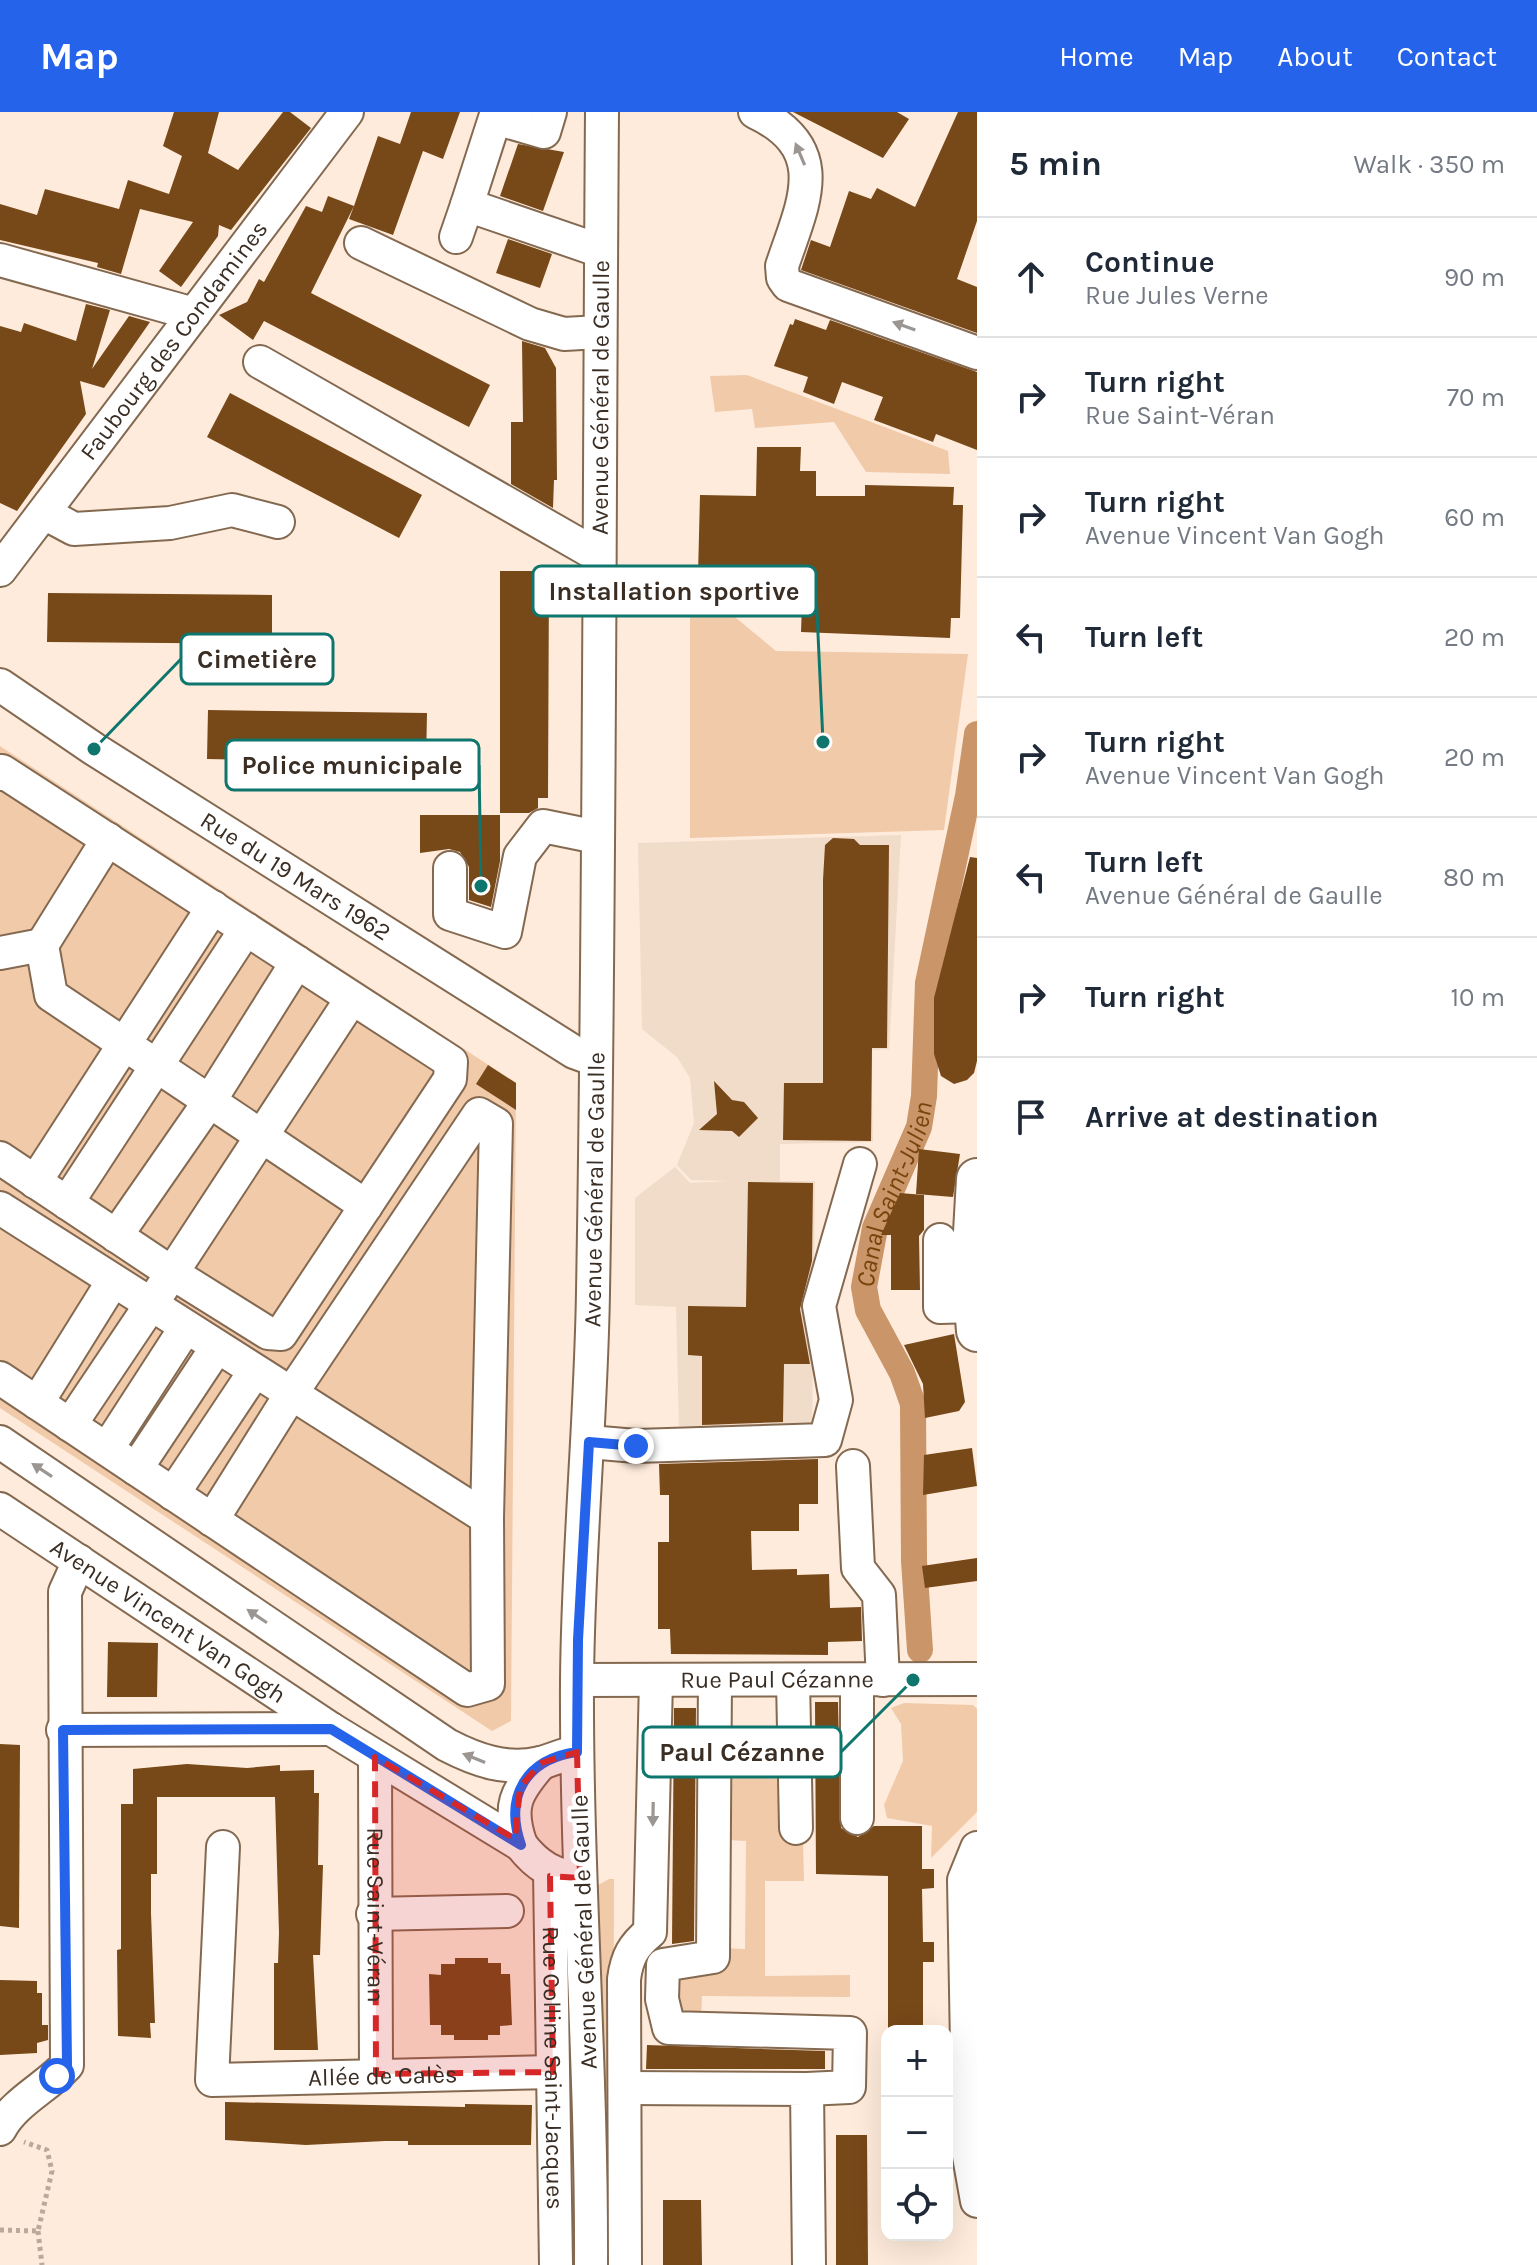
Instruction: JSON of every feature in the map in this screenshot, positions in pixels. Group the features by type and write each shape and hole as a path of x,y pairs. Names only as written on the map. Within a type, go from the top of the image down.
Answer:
{"main road":[{"path":"976,1318 964,1230 977,1179"}],"street":[{"name":"Faubourg des Condamines","path":"0,570 347,112"},
{"path":"456,237 495,118 544,132 550,112"},
{"name":"Avenue Général de Gaulle","path":"591,2265 590,2061 565,1875 577,1752 577,1680 589,1442 596,1060 602,112"},
{"path":"755,112 777,123 793,138 803,154 807,170 806,193 782,266 783,278 788,285 977,353"},
{"path":"467,205 601,251"},
{"path":"361,243 530,324 564,334 600,332"},
{"path":"0,260 194,314"},
{"path":"260,362 599,556"},
{"path":"44,513 74,529 170,523 232,510 278,522"},
{"name":"Rue du 19 Mars 1962","path":"0,685 94,749 574,1052 596,1060"},
{"path":"0,774 2,771 451,1062 450,1079 281,1334 268,1333 172,1273 0,1158"},
{"path":"450,868 450,914 505,932 520,856 543,826 597,837"},
{"path":"108,839 42,945 51,995 366,1206"},
{"path":"35,1182 213,907"},
{"path":"67,1203 246,929"},
{"path":"0,953 42,945"},
{"path":"116,1236 209,1102 297,962"},
{"path":"70,1425 352,998"},
{"path":"0,1378 107,1449 173,1494 212,1520 467,1690 488,1684 487,1518 496,1124 479,1114 291,1394 212,1520"},
{"path":"589,1442 636,1446 825,1440 836,1400 819,1306 860,1164"},
{"path":"0,1208 487,1518"},
{"path":"37,1403 113,1281"},
{"path":"107,1449 186,1327"},
{"path":"136,1469 217,1347"},
{"path":"173,1494 255,1371"},
{"path":"0,1442 447,1745 480,1762 541,1763"},
{"path":"853,1466 858,1568 879,1595 857,1818"},
{"name":"Avenue Vincent Van Gogh","path":"7,1521 79,1561 331,1729 521,1845 533,1860 565,1875"},
{"path":"6,2133 9,2111 30,2100 67,2065 63,1730 65,1592 79,1561"},
{"name":"Rue Paul Cézanne","path":"577,1680 977,1679"},
{"path":"625,2265 626,1961 634,1946 650,1932 656,1680"},
{"path":"625,2088 849,2087 850,2033 669,2028 662,1999 663,1965 713,1957 715,1680"},
{"path":"793,1680 796,1828"},
{"path":"63,1730 331,1729"},
{"path":"521,1845 514,1826 514,1809 520,1787 541,1763 558,1755 577,1752"},
{"name":"Rue Saint-Véran","path":"375,1757 373,1914 376,2074"},
{"name":"Allée de Calès","path":"223,1847 212,2080 553,2072"},
{"path":"977,1848 964,1880 969,2156 977,2201"},
{"name":"Rue Colline Saint-Jacques","path":"556,2265 553,2072 565,1875"},
{"path":"373,1914 507,1911"},
{"path":"807,2089 809,2265"}],"path":[{"path":"6,2133 47,2150 52,2171 38,2231 42,2265"},
{"path":"0,2230 38,2231"}],"highlighted area":[{"path":"577,1752 580,1878 550,1876 553,2072 376,2074 375,1757 515,1839 520,1787 541,1763"}],"shaded area":[{"path":"747,375 948,451 950,474 866,472 834,422 755,428 752,409 715,412 710,376"},
{"path":"713,599 776,651 968,654 944,830 690,838 690,600"},
{"path":"0,746 516,1083 511,1721 492,1731 0,1408"},
{"path":"901,835 889,1049 871,1050 873,1142 780,1144 780,1181 815,1181 812,1432 679,1426 676,1307 635,1305 635,1198 675,1167 690,1183 729,1181 691,1180 677,1165 694,1123 690,1078 677,1057 642,1029 638,843"},
{"path":"904,1703 973,1705 977,1709 977,1812 931,1858 932,1826 887,1818 884,1805 903,1761 901,1724 891,1708"},
{"path":"729,1775 784,1779 786,1842 803,1841 804,1881 765,1881 765,1976 850,1975 850,1997 702,1996 701,2021 689,2019 677,2008 678,1978 720,1948 745,1949 746,1841 727,1840"},
{"path":"614,1879 613,2194 604,2195 595,1887"}],"building":[{"path":"174,112 219,112 208,153 238,170 283,112 290,112 311,128 231,230 219,225 218,236 181,287 159,271 193,222 140,209 121,274 97,267 98,263 0,240 0,204 37,215 45,189 119,209 128,180 169,194 182,156 163,146"},
{"path":"411,112 460,112 443,159 423,151 393,235 349,219 378,136 400,144"},
{"path":"793,112 897,112 909,119 883,158"},
{"path":"958,112 977,112 977,221 957,279 977,287 977,333 801,270 811,240 830,247 849,191 871,199 877,188 915,207"},
{"path":"518,144 564,152 543,211 500,196"},
{"path":"328,196 354,206 311,293 490,385 469,427 264,321 253,340 219,315 247,302 259,279 264,282 306,206 322,212"},
{"path":"508,239 552,254 540,288 496,273"},
{"path":"86,304 110,310 92,369 129,316 150,322 104,388 80,381 86,414 17,511 0,503 0,326 21,332 24,323 76,341"},
{"path":"795,319 826,330 830,320 977,372 977,450 936,434 933,442 874,420 883,397 842,382 834,404 803,392 808,377 774,366 790,324 793,325"},
{"path":"522,341 545,348 556,368 557,480 554,480 553,508 511,484 511,422 523,422"},
{"path":"230,393 422,495 399,538 207,437"},
{"path":"757,447 801,447 800,471 816,471 816,496 865,496 865,485 954,487 953,505 963,505 960,618 951,618 950,638 801,632 803,577 698,575 700,495 756,496"},
{"path":"500,571 549,571 548,798 538,798 538,808 529,813 500,813"},
{"path":"48,593 272,595 272,644 47,642"},
{"path":"208,710 427,713 426,763 207,759"},
{"path":"420,815 500,815 500,861 491,907 469,900 469,867 460,852 449,849 420,853"},
{"path":"833,838 854,839 860,845 889,845 887,1048 872,1048 871,1141 783,1140 784,1083 823,1083 823,880 825,845"},
{"path":"970,857 977,858 977,1061 974,1073 967,1080 954,1084 941,1076 934,1054 934,998"},
{"path":"488,1065 516,1083 516,1110 476,1084"},
{"path":"714,1081 732,1100 744,1102 758,1118 739,1137 732,1131 699,1130 717,1114"},
{"path":"919,1149 960,1154 953,1197 916,1194"},
{"path":"748,1182 813,1183 812,1261 800,1309 810,1364 784,1364 783,1422 702,1425 702,1356 688,1355 688,1306 746,1307"},
{"path":"900,1193 924,1195 924,1230 919,1236 920,1290 891,1290 891,1235 881,1235"},
{"path":"954,1334 965,1402 959,1411 925,1418 923,1384 904,1345"},
{"path":"972,1448 977,1486 923,1495 924,1455"},
{"path":"818,1459 818,1504 799,1504 799,1531 751,1531 752,1570 797,1569 797,1575 829,1574 830,1608 861,1607 862,1641 828,1642 828,1655 671,1654 670,1629 658,1629 658,1542 669,1542 669,1495 660,1495 659,1464"},
{"path":"977,1558 977,1581 925,1588 922,1566"},
{"path":"108,1642 158,1643 157,1697 107,1697"},
{"path":"815,1702 838,1702 841,1828 858,1837 874,1826 922,1826 922,1869 934,1869 934,1888 922,1889 923,1942 934,1942 934,1962 923,1962 923,2025 888,2025 888,1876 816,1874"},
{"path":"674,1708 696,1708 694,1941 672,1944"},
{"path":"0,1744 20,1745 19,1928 0,1926"},
{"path":"187,1764 247,1768 280,1765 280,1771 314,1770 314,1793 319,1793 318,1865 323,1865 320,1955 313,1955 318,2050 274,2050 274,1963 278,1963 279,1933 275,1797 157,1797 157,1874 151,1874 155,2023 150,2023 151,2038 118,2036 121,1804 133,1804 133,1769"},
{"path":"455,1958 488,1958 488,1963 501,1963 501,1974 510,1974 512,2025 500,2026 500,2035 488,2035 488,2040 454,2040 454,2035 441,2035 441,2025 430,2025 429,1974 441,1975 441,1964 455,1964"},
{"path":"0,1980 37,1981 37,1993 42,1993 42,2025 48,2025 48,2040 37,2043 37,2053 0,2055"},
{"path":"647,2045 825,2051 825,2069 646,2069"},
{"path":"225,2102 465,2107 465,2104 532,2105 531,2145 408,2145 408,2141 385,2141 306,2145 225,2140"},
{"path":"836,2135 867,2135 868,2265 836,2265"},
{"path":"663,2200 701,2200 702,2265 663,2265"}],"waterway":[{"name":"Canal Saint-Julien","path":"920,1650 914,1561 913,1404 902,1373 868,1310 864,1287 875,1228 919,1127 924,1096 928,983 968,796 977,734"}],"place":[{"name":"Installation sportive","path":"823,742"},
{"name":"Cimetière","path":"94,749"},
{"name":"Police municipale","path":"481,886"},
{"name":"Paul Cézanne","path":"913,1680"}],"route":[{"path":"57,2076 67,2065 63,1730 331,1729 521,1845 514,1826 514,1809 520,1787 541,1763 558,1755 577,1752 578,1640 589,1442 636,1446"}]}
